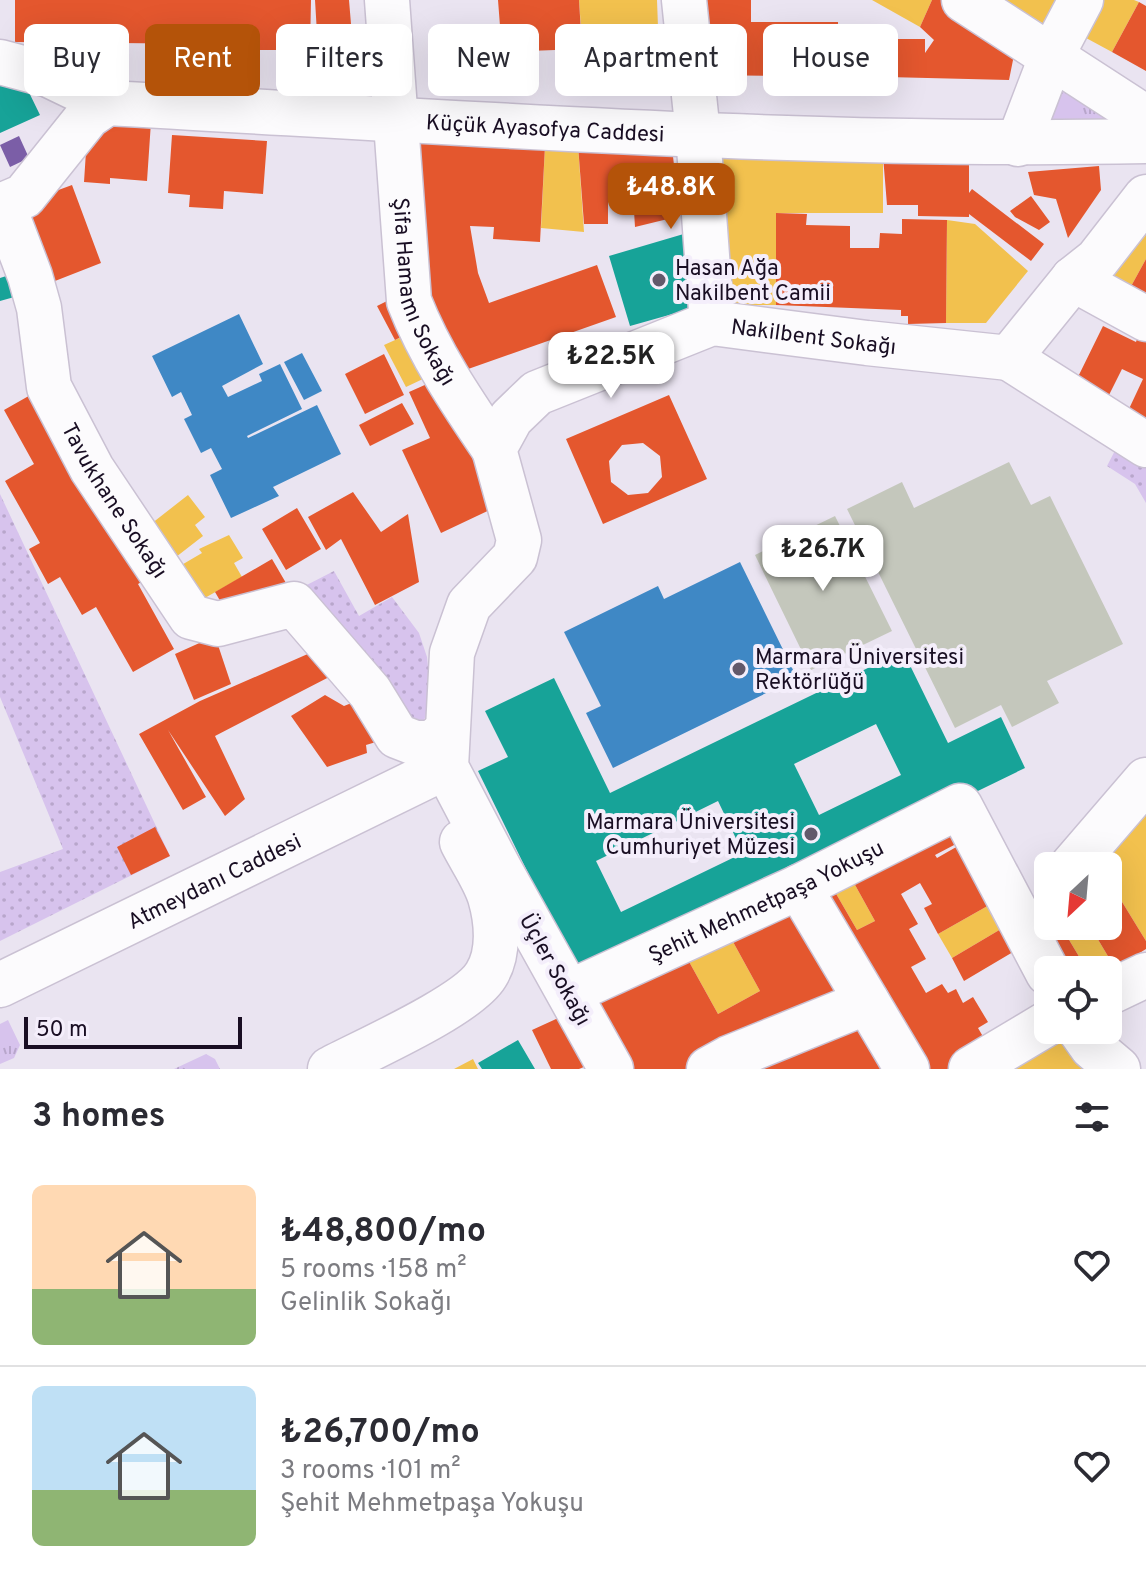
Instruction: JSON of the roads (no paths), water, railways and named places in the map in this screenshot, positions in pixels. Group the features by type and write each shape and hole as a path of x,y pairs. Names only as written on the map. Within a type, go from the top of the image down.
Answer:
{"street":[{"name":"Şifa Hamamı Sokağı","path":"387,0 409,301 423,335 494,449"},
{"path":"684,0 712,323"},
{"path":"964,0 1146,118"},
{"path":"1018,144 1052,55 1081,0"},
{"name":"Küçük Ayasofya Caddesi","path":"0,62 49,75 107,103 698,134 1018,144 1146,141"},
{"name":"Tavukhane Sokağı","path":"107,103 88,116 24,196 2,204 39,308 49,387 92,469 191,617 218,624 294,604 370,692 397,736 415,743 432,743 440,758"},
{"path":"1073,279 1081,254 1146,174"},
{"path":"1146,197 1097,260 1073,279 1009,358 1146,445"},
{"path":"1073,279 1146,319"},
{"name":"Nakilbent Sokağı","path":"494,449 511,418 537,393 712,323 1009,358"},
{"path":"330,1069 467,996 485,977 494,960 496,938 490,897 440,758 452,653 469,605 515,557 519,540 494,449"},
{"name":"Üçler Sokağı","path":"440,758 611,1069"},
{"name":"Atmeydanı Caddesi","path":"0,985 440,758"},
{"path":"1084,852 1146,780"},
{"name":"Şehit Mehmetpaşa Yokuşu","path":"570,992 799,887 960,806 1034,905"},
{"path":"799,887 907,1069"},
{"path":"1122,986 1146,975"},
{"path":"709,1069 867,1002"},
{"path":"971,1069 1034,1031"},
{"path":"1090,1044 1118,1069"}],"place":[{"name":"Hasan Ağa Nakilbent Camii","path":"659,280"},
{"name":"Marmara Üniversitesi Rektörlüğü","path":"739,669"},
{"name":"Marmara Üniversitesi Cumhuriyet Müzesi","path":"811,834"}]}
